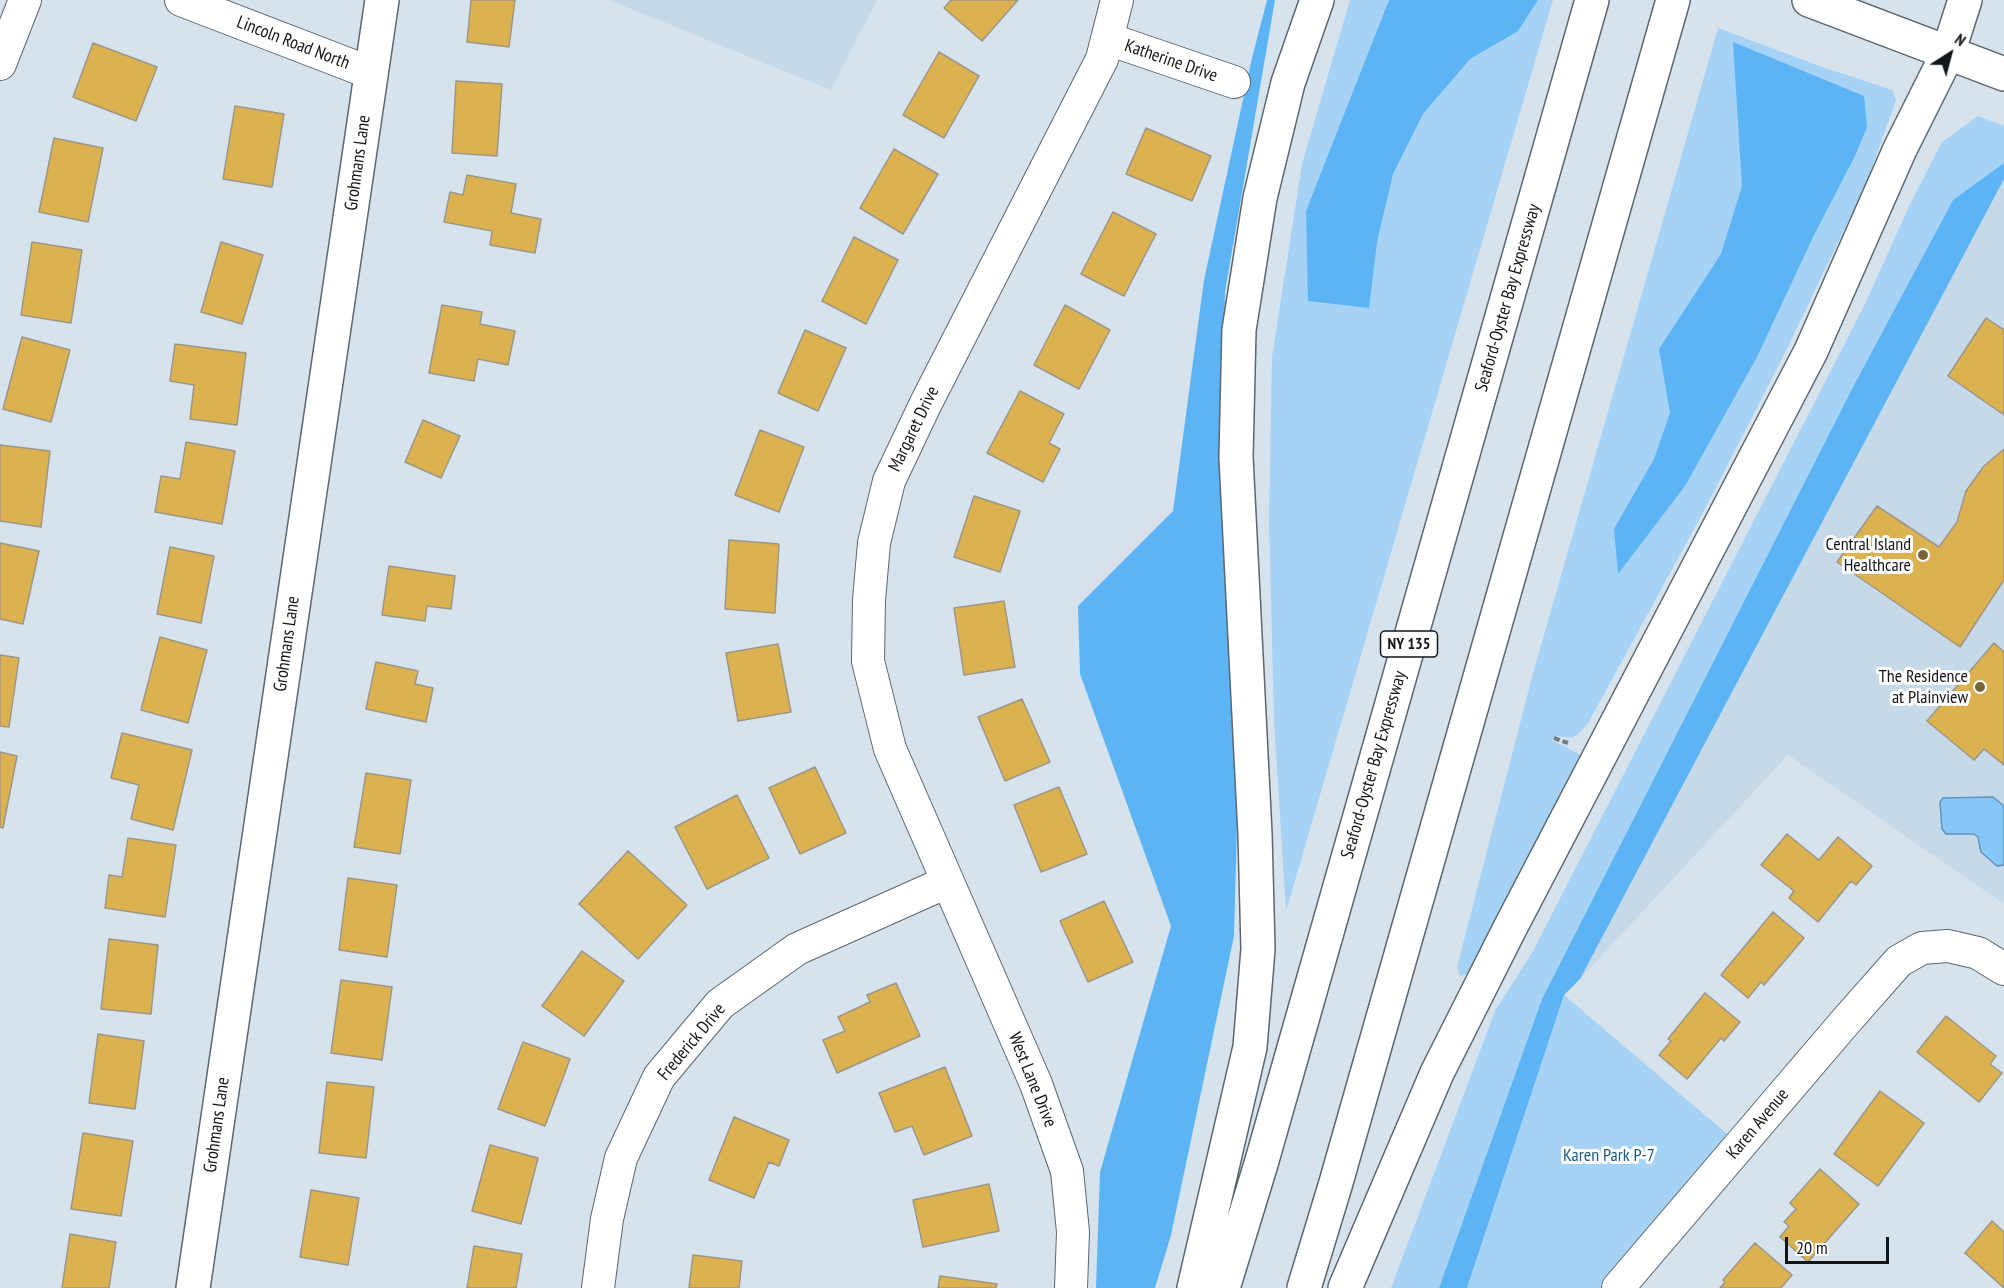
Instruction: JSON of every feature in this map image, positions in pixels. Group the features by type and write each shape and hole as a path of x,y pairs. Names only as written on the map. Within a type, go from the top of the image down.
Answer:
{"main road":[{"name":"Grohmans Lane","path":"193,1288 382,0"},
{"path":"1194,1288 1250,1047 1258,949 1255,834 1236,457 1239,330 1260,198 1288,83 1317,0"},
{"name":"Seaford-Oyster Bay Expressway","path":"1223,1288 1261,1164 1592,0"},
{"path":"1304,1288 1339,1175 1673,0"},
{"path":"1809,0 2004,74"},
{"path":"1345,1288 1437,1073 1509,930 1811,351 1900,150 1948,53 1965,0"}],"street":[{"path":"0,64 25,0"},
{"name":"Lincoln Road North","path":"181,0 371,73"},
{"name":"Margaret Drive","path":"947,882 890,749 868,661 869,600 874,543 894,471 926,403 1102,58 1117,0"},
{"name":"Katherine Drive","path":"1107,39 1234,82"},
{"name":"Frederick Drive","path":"598,1288 607,1219 621,1158 659,1077 720,1004 797,950 947,882"},
{"name":"West Lane Drive","path":"947,882 1036,1083 1067,1171 1073,1232 1071,1288"},
{"name":"Karen Avenue","path":"1618,1288 1899,961 1922,948 1948,946 1978,953 2004,969"}],"shaded area":[{"path":"609,0 877,0 831,90"},
{"path":"1267,0 1275,0 1225,292 1220,490 1238,787 1234,936 1171,1235 1155,1288 1096,1288 1100,1172 1171,926 1080,674 1078,606 1173,511 1204,280 1252,58"},
{"path":"1389,0 1538,0 1518,31 1470,59 1423,114 1393,174 1377,242 1369,308 1308,301 1306,211"},
{"path":"1733,42 1864,96 1867,127 1757,357 1685,486 1618,574 1614,529 1654,459 1670,413 1659,349 1721,254 1742,186"},
{"path":"2004,163 2004,179 1580,979 1564,995 1467,1288 1439,1288 1542,999 1854,385 1953,200"},
{"path":"2004,179 2004,904 1788,755 1580,979"},
{"path":"1993,797 2004,806 2004,865 1997,866 1981,852 1978,837 1974,834 1946,834 1942,829 1940,802 1943,798"}],"green space":[{"path":"1350,0 1553,0 1286,911 1274,720 1269,521 1272,357 1302,164"},
{"path":"1718,28 1822,67 1892,90 1896,100 1866,184 1785,353 1706,507 1587,725 1577,735 1570,738 1556,736 1552,740 1581,755 1468,974 1460,976 1457,967 1532,677"},
{"path":"1978,116 2004,126 2004,163 1953,200 1854,385 1542,999 1439,1288 1391,1288 1495,1011 1533,951 1865,304 1911,202 1942,142"},
{"name":"Karen Park P-7","path":"1564,995 1740,1145 1618,1288 1467,1288"}],"building":[{"path":"471,0 515,0 509,47 467,42"},
{"path":"951,0 1018,0 982,41 944,8"},
{"path":"93,43 157,67 136,121 73,97"},
{"path":"939,52 979,76 944,138 903,115"},
{"path":"456,81 502,84 497,156 452,153"},
{"path":"235,106 284,114 272,187 223,179"},
{"path":"1146,128 1211,156 1192,201 1126,174"},
{"path":"54,138 103,148 88,222 39,212"},
{"path":"894,149 938,174 903,234 860,208"},
{"path":"467,175 516,184 511,213 541,219 535,253 490,245 492,231 444,222 450,192 463,195"},
{"path":"1113,212 1156,234 1124,296 1081,274"},
{"path":"854,237 898,260 866,324 822,301"},
{"path":"32,242 82,250 71,323 21,315"},
{"path":"221,242 263,255 242,324 201,312"},
{"path":"442,305 482,312 480,324 515,331 508,365 478,359 474,381 429,373"},
{"path":"1065,305 1110,330 1079,389 1034,365"},
{"path":"1986,318 2004,330 2004,415 1948,376"},
{"path":"805,330 846,348 818,411 778,393"},
{"path":"22,337 70,350 51,422 3,409"},
{"path":"175,344 246,353 237,425 190,419 194,385 170,381"},
{"path":"1020,391 1064,414 1049,443 1060,449 1043,482 987,453"},
{"path":"423,420 460,436 441,478 405,462"},
{"path":"760,430 804,447 779,512 735,495"},
{"path":"186,442 235,451 222,524 155,512 161,476 180,479"},
{"path":"0,445 50,451 41,527 0,521"},
{"name":"Central Island Healthcare","path":"2004,449 2004,580 1960,647 1837,562 1877,506 1939,547 1957,522 1966,491 1984,466"},
{"path":"974,496 1020,511 1000,572 954,557"},
{"path":"729,540 779,544 775,613 725,609"},
{"path":"0,543 39,551 23,624 0,619"},
{"path":"170,547 214,556 201,623 157,614"},
{"path":"389,566 455,576 451,609 427,606 425,621 382,615"},
{"path":"1004,601 1015,667 964,675 954,608"},
{"path":"160,637 207,650 188,723 141,710"},
{"name":"The Residence at Plainview","path":"1994,643 2004,652 2004,765 1984,749 1974,760 1927,721"},
{"path":"778,644 791,712 738,721 726,653"},
{"path":"0,655 19,658 9,727 0,726"},
{"path":"376,662 418,671 415,684 433,688 426,722 366,709"},
{"path":"1022,699 1050,762 1005,781 978,717"},
{"path":"122,733 192,750 173,830 131,819 139,785 111,778"},
{"path":"0,752 17,756 3,828 0,827"},
{"path":"815,767 846,833 800,854 769,788"},
{"path":"366,773 411,780 400,854 354,847"},
{"path":"1059,787 1087,854 1041,872 1014,805"},
{"path":"737,795 769,858 707,889 675,827"},
{"path":"1787,834 1819,860 1838,837 1872,866 1856,885 1851,881 1818,922 1789,898 1794,891 1761,865"},
{"path":"128,838 176,845 165,917 105,908 109,875 122,877"},
{"path":"628,851 687,905 638,959 579,904"},
{"path":"348,878 397,885 387,957 339,950"},
{"path":"1104,901 1133,962 1088,982 1060,921"},
{"path":"1773,912 1804,938 1764,985 1761,982 1748,998 1721,975"},
{"path":"109,939 158,945 151,1014 101,1009"},
{"path":"582,951 624,981 584,1036 542,1006"},
{"path":"341,980 392,987 382,1060 331,1053"},
{"path":"896,983 920,1036 837,1073 823,1040 845,1031 838,1017 870,1002 867,995"},
{"path":"1705,993 1740,1022 1724,1041 1721,1038 1687,1079 1659,1055 1671,1041 1668,1039"},
{"path":"1946,1016 1996,1056 1990,1064 2002,1073 1979,1102 1917,1052"},
{"path":"98,1034 144,1041 135,1109 89,1103"},
{"path":"523,1042 570,1059 545,1126 498,1109"},
{"path":"945,1067 972,1136 924,1155 912,1126 895,1132 879,1093"},
{"path":"327,1082 374,1087 366,1158 319,1153"},
{"path":"1880,1091 1924,1123 1878,1186 1834,1154"},
{"path":"734,1117 789,1140 779,1166 769,1162 754,1198 709,1180"},
{"path":"83,1133 133,1141 121,1216 71,1209"},
{"path":"490,1145 538,1158 521,1224 472,1211"},
{"path":"1820,1169 1859,1204 1808,1262 1780,1237 1789,1226 1784,1222 1796,1209 1790,1203"},
{"path":"989,1184 999,1231 923,1247 913,1200"},
{"path":"311,1190 359,1198 348,1265 300,1257"},
{"path":"1992,1221 2004,1232 2004,1288 1965,1253"},
{"path":"70,1234 116,1242 109,1288 62,1288"},
{"path":"1755,1243 1792,1275 1781,1288 1720,1288 1725,1282 1723,1280"},
{"path":"474,1246 522,1254 516,1288 467,1288"},
{"path":"693,1255 742,1261 739,1288 689,1288"},
{"path":"940,1276 997,1284 996,1288 938,1288"}],"place":[{"name":"Central Island Healthcare","path":"1923,555"},
{"name":"The Residence at Plainview","path":"1980,687"}]}
